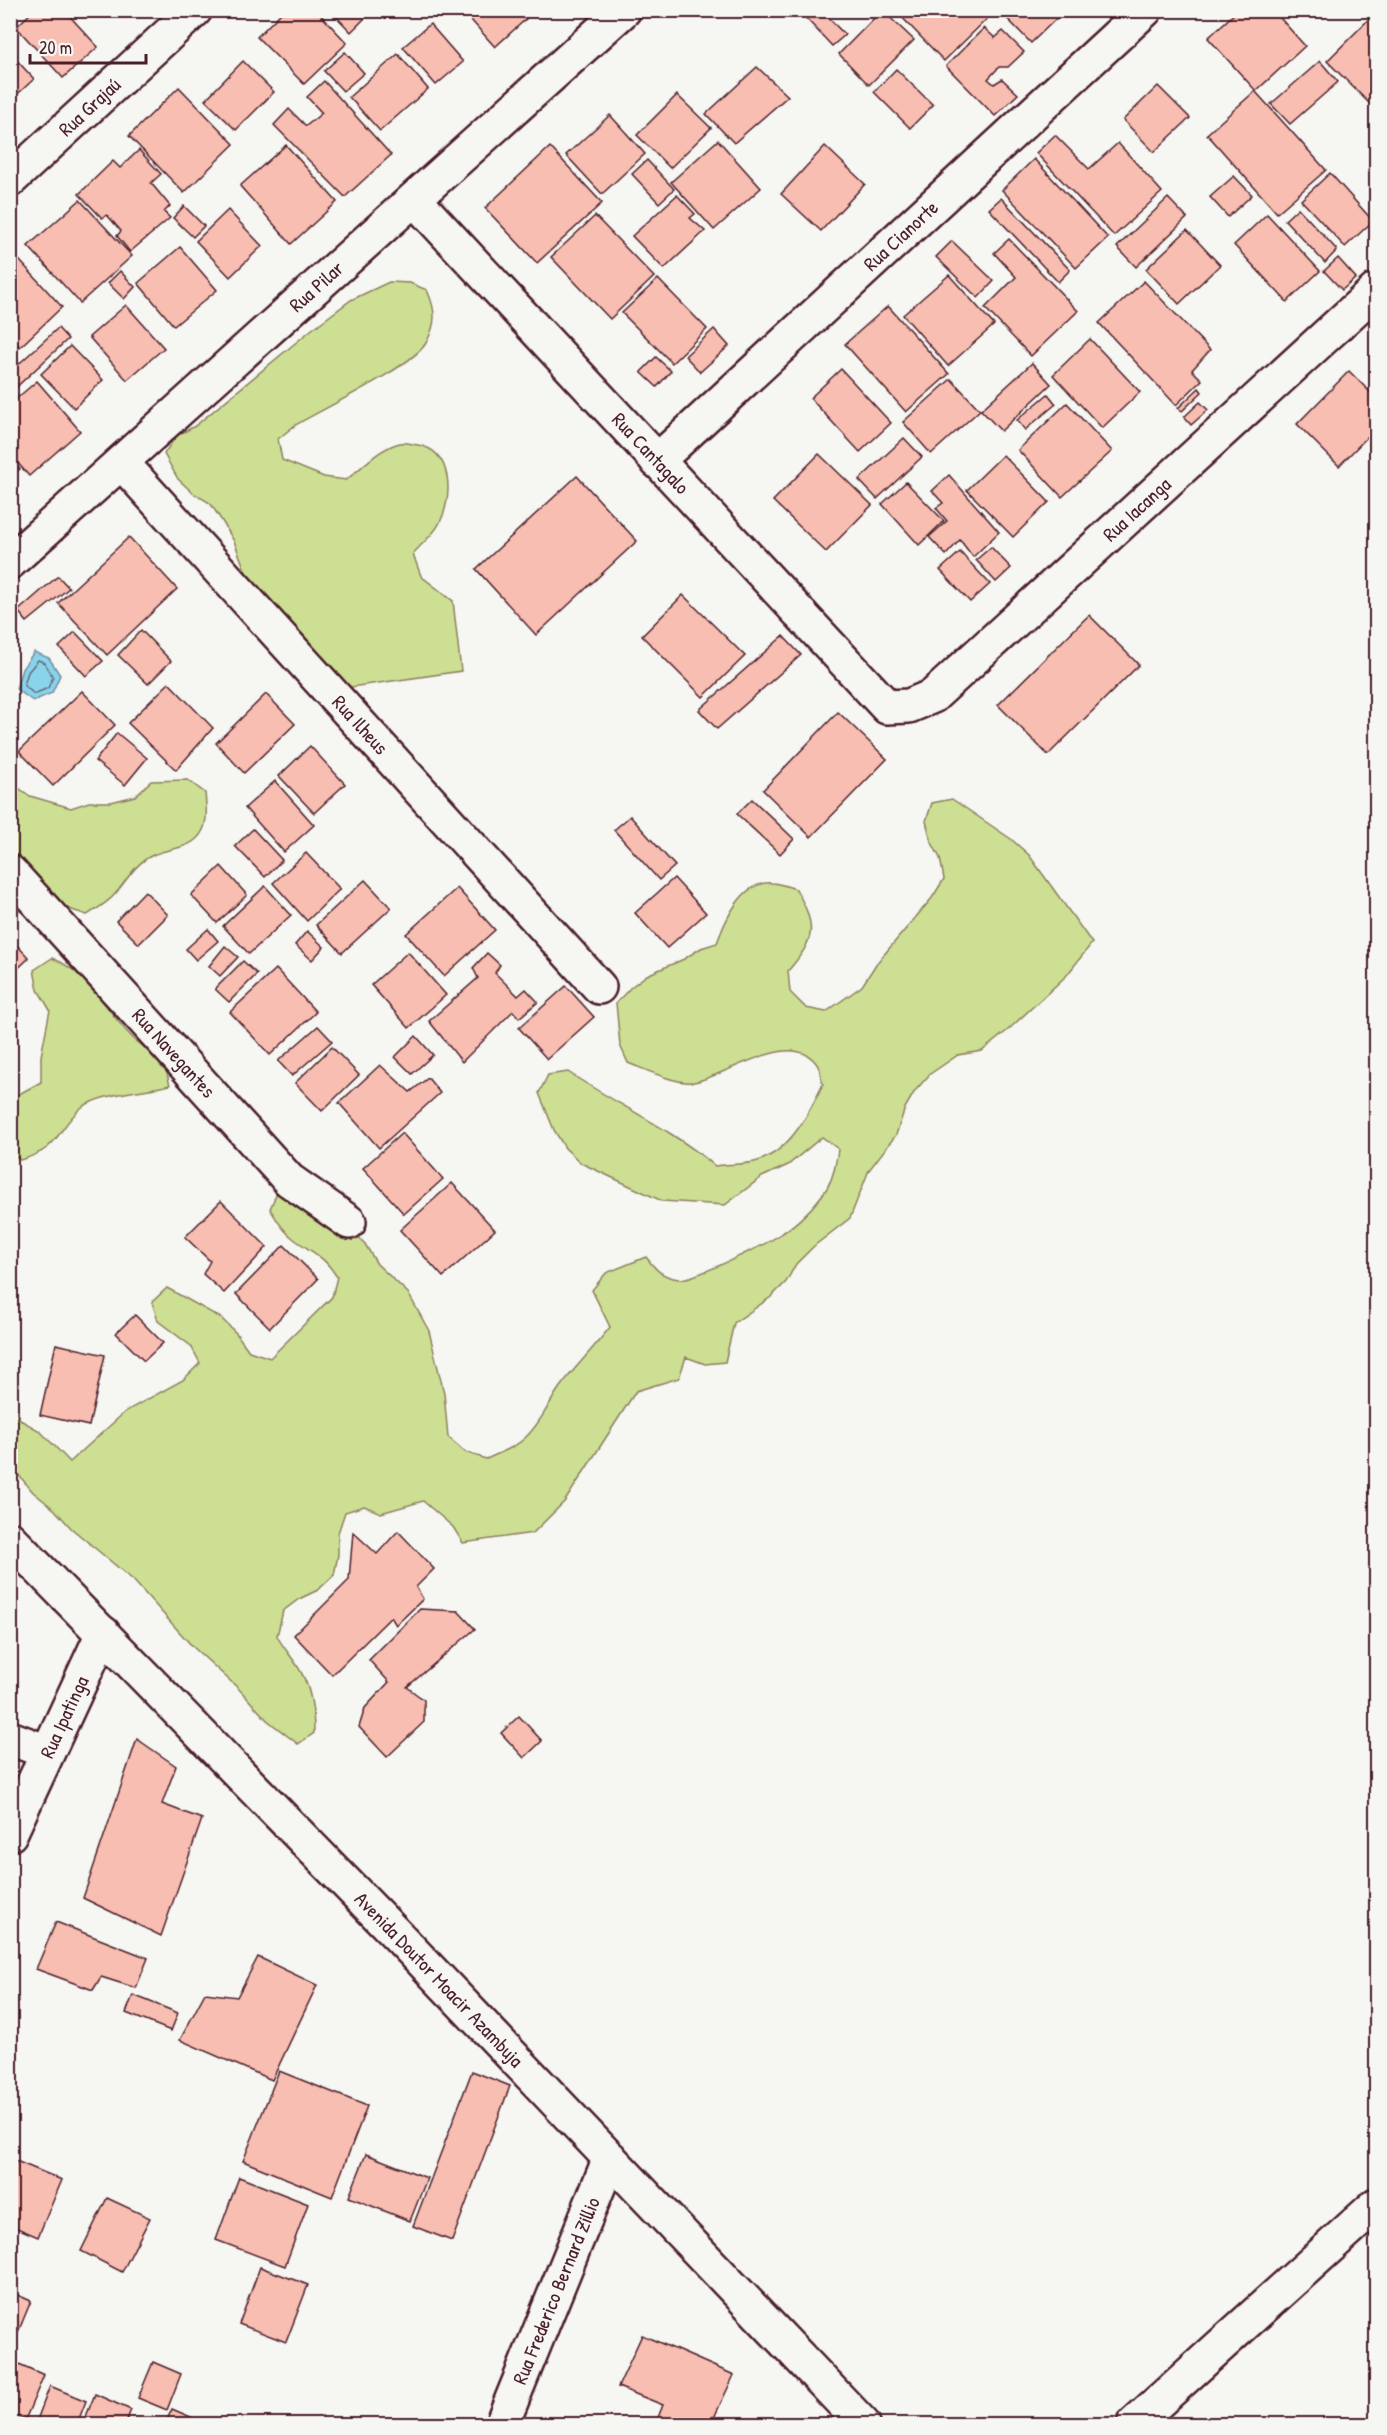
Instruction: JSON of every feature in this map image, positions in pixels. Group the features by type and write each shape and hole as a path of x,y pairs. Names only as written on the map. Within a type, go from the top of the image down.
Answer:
{"street":[{"name":"Rua Grajaú","path":"10,180 195,10"},
{"name":"Rua Pilar","path":"10,562 415,201 624,10"},
{"name":"Rua Cianorte","path":"657,461 1145,10"},
{"name":"Rua Cantagalo","path":"415,201 887,707"},
{"name":"Rua Iacanga","path":"887,707 909,706 933,696 1377,290"},
{"name":"Rua Ilheus","path":"122,463 599,987"},
{"name":"Rua Navegantes","path":"10,872 289,1179 349,1222"},
{"name":"Avenida Doutor Moacir Azambuja","path":"10,1539 383,1920 863,2424"},
{"name":"Rua Ipatinga","path":"10,1834 103,1633"},
{"path":"10,1738 47,1752"},
{"name":"Rua Frederico Bernard Zillio","path":"502,2424 610,2158"},
{"path":"1134,2424 1377,2205"}],"green space":[{"path":"389,282 410,283 427,290 432,304 434,323 426,343 403,364 294,426 278,439 282,460 324,477 346,480 385,449 400,443 430,449 438,456 447,476 447,500 444,512 435,531 413,554 421,576 453,601 461,671 344,688 253,591 234,541 222,521 210,503 193,493 178,479 164,454 176,436 195,426 311,330 351,300"},
{"path":"188,780 205,793 206,821 199,837 187,845 145,859 110,900 87,915 66,908 51,895 11,850 10,782 30,796 71,808 89,802 111,802 135,796 151,781"},
{"path":"952,799 1011,839 1029,855 1092,943 1067,975 1008,1030 982,1051 958,1055 930,1074 915,1091 905,1108 896,1135 869,1170 850,1218 814,1246 796,1264 786,1282 771,1297 734,1323 725,1362 705,1364 686,1357 679,1378 636,1391 565,1501 533,1533 463,1543 453,1527 423,1501 381,1513 364,1506 345,1512 338,1533 338,1555 334,1575 318,1590 299,1599 283,1611 277,1636 305,1679 313,1709 314,1733 298,1744 267,1720 238,1688 192,1646 133,1580 71,1528 55,1510 33,1492 11,1466 10,1406 22,1421 40,1431 70,1462 126,1411 183,1380 200,1363 191,1346 158,1321 152,1302 167,1288 221,1318 249,1351 270,1358 332,1297 337,1277 322,1259 294,1239 280,1225 270,1209 277,1192 297,1191 348,1225 365,1244 377,1264 408,1293 429,1331 444,1393 448,1437 465,1452 486,1459 518,1444 536,1426 560,1387 610,1327 592,1290 606,1273 646,1257 664,1275 679,1279 687,1278 714,1268 761,1245 793,1225 817,1201 831,1179 838,1149 822,1137 788,1165 762,1177 725,1205 662,1201 581,1163 565,1148 554,1130 539,1093 548,1075 568,1072 680,1140 715,1166 753,1162 770,1156 798,1129 823,1084 818,1066 807,1055 793,1051 776,1052 694,1082 670,1079 628,1063 620,1045 616,1003 631,987 647,975 684,959 701,948 717,943 730,913 744,895 752,888 772,883 796,889 808,913 810,923 808,941 804,950 788,971 790,992 806,1008 826,1012 862,986 876,964 932,898 944,879 940,858 931,841 926,821 932,803"},
{"path":"52,958 78,974 98,994 134,1039 159,1059 165,1067 170,1085 111,1096 89,1103 73,1116 50,1145 33,1156 20,1160 11,1153 10,1099 41,1082 41,1056 50,1010 38,990 34,970"}],"water":[{"path":"34,652 49,658 60,675 52,693 33,701 16,689 22,669"}],"building":[{"path":"34,10 64,10 98,47 63,78 16,27"},
{"path":"284,10 316,10 347,43 304,84 257,37"},
{"path":"330,10 373,10 351,32"},
{"path":"462,10 519,10 526,19 495,47"},
{"path":"806,10 821,10 845,35 832,46 802,14"},
{"path":"882,10 914,40 869,85 839,54"},
{"path":"895,10 987,10 991,15 944,61"},
{"path":"999,10 1062,10 1063,12 1031,43"},
{"path":"1238,10 1273,10 1305,46 1256,91 1208,38"},
{"path":"1372,16 1376,20 1375,109 1327,61"},
{"path":"430,24 463,62 436,85 403,47"},
{"path":"984,28 995,38 1003,31 1024,52 1008,67 999,67 988,79 994,84 1002,79 1018,94 995,116 946,66"},
{"path":"345,52 364,73 343,91 324,71"},
{"path":"10,53 34,79 10,101"},
{"path":"398,54 428,89 380,131 349,97"},
{"path":"243,61 274,92 236,130 205,100"},
{"path":"1320,61 1338,82 1290,124 1271,104"},
{"path":"757,67 788,96 734,143 706,114"},
{"path":"896,69 933,105 910,128 874,92"},
{"path":"324,81 391,155 345,197 274,125 289,109 306,126 322,113 307,97"},
{"path":"1158,86 1190,118 1154,152 1123,120"},
{"path":"179,87 234,144 184,193 129,136"},
{"path":"1255,91 1326,170 1277,213 1207,134"},
{"path":"677,95 711,128 670,168 637,135"},
{"path":"610,115 645,154 602,194 566,155"},
{"path":"1055,135 1089,169 1118,143 1162,192 1114,236 1036,153"},
{"path":"718,140 761,188 714,230 671,182"},
{"path":"286,145 337,202 291,244 240,186"},
{"path":"825,146 865,184 821,231 781,194"},
{"path":"550,147 602,203 537,263 485,208"},
{"path":"139,150 161,174 151,183 170,206 164,212 170,218 130,252 117,236 121,231 107,215 102,218 79,194 113,161 120,168"},
{"path":"1034,159 1108,238 1076,268 1002,190"},
{"path":"647,160 674,189 659,203 632,174"},
{"path":"1330,173 1373,221 1345,247 1301,200"},
{"path":"1234,176 1252,195 1228,217 1210,197"},
{"path":"677,195 695,214 690,218 705,231 664,269 632,236"},
{"path":"1001,198 1070,270 1058,282 989,209"},
{"path":"1168,198 1187,218 1136,267 1117,247"},
{"path":"80,200 132,256 80,303 28,246"},
{"path":"184,206 204,226 193,237 173,218"},
{"path":"1298,208 1337,250 1325,263 1285,220"},
{"path":"228,210 262,246 230,277 196,241"},
{"path":"1267,214 1320,271 1287,302 1234,245"},
{"path":"595,216 654,277 610,319 551,257"},
{"path":"1187,230 1220,265 1179,304 1146,269"},
{"path":"1009,239 1078,311 1031,356 985,308 1016,277 994,253"},
{"path":"952,241 994,281 978,298 936,257"},
{"path":"180,247 217,290 174,326 138,283"},
{"path":"10,250 62,307 20,347 10,336"},
{"path":"1338,258 1356,278 1342,290 1324,271"},
{"path":"120,271 135,287 124,299 108,283"},
{"path":"949,275 994,325 948,366 903,315"},
{"path":"658,279 707,329 672,363 622,313"},
{"path":"1144,281 1210,350 1192,370 1202,380 1176,405 1099,323"},
{"path":"126,305 164,348 127,380 89,337"},
{"path":"888,306 949,374 906,412 845,344"},
{"path":"58,328 68,339 10,393 10,372"},
{"path":"714,329 729,346 700,372 685,356"},
{"path":"1090,339 1140,392 1102,428 1053,375"},
{"path":"70,346 103,380 74,408 41,374"},
{"path":"656,357 671,371 657,387 641,372"},
{"path":"1032,363 1051,384 1001,431 981,410"},
{"path":"841,369 891,423 860,452 810,398"},
{"path":"1349,371 1376,398 1376,428 1339,466 1297,424"},
{"path":"951,379 980,410 931,454 903,422"},
{"path":"37,381 80,431 29,476 10,454 10,404"},
{"path":"1199,388 1202,392 1182,411 1178,408"},
{"path":"1048,394 1056,404 1025,430 1017,420"},
{"path":"1200,402 1208,410 1191,425 1184,417"},
{"path":"1067,403 1112,451 1062,497 1018,450"},
{"path":"904,438 922,457 877,499 859,480"},
{"path":"819,454 872,505 826,552 773,501"},
{"path":"1003,455 1049,502 1013,537 967,490"},
{"path":"10,459 20,469 10,477"},
{"path":"949,475 999,532 973,557 960,540 946,555 929,537 947,521 936,508 943,503 932,491"},
{"path":"577,476 637,541 536,635 476,569"},
{"path":"906,482 944,521 919,545 882,504"},
{"path":"129,537 177,589 107,655 58,603"},
{"path":"991,547 1011,568 996,582 976,560"},
{"path":"960,552 990,584 970,602 940,570"},
{"path":"58,576 69,588 27,622 18,611"},
{"path":"683,595 745,656 703,697 642,636"},
{"path":"1089,615 1139,665 1048,755 998,705"},
{"path":"141,630 171,661 148,684 118,655"},
{"path":"75,632 103,661 86,676 59,647"},
{"path":"783,636 801,655 717,729 699,710"},
{"path":"169,683 213,728 176,770 128,723"},
{"path":"82,691 115,725 53,786 19,751"},
{"path":"266,694 295,724 244,773 216,743"},
{"path":"838,712 887,759 811,837 763,790"},
{"path":"117,733 147,758 125,785 95,761"},
{"path":"310,746 345,784 314,813 279,776"},
{"path":"275,781 314,825 284,852 245,808"},
{"path":"752,799 794,839 780,854 737,814"},
{"path":"630,816 675,866 659,880 614,830"},
{"path":"253,829 282,860 265,877 235,846"},
{"path":"306,853 340,889 307,921 273,883"},
{"path":"221,866 247,895 217,923 191,895"},
{"path":"674,878 706,913 667,948 635,913"},
{"path":"365,880 391,908 342,953 316,925"},
{"path":"265,886 291,915 249,954 223,926"},
{"path":"457,888 495,930 444,976 406,934"},
{"path":"145,891 168,915 139,944 116,921"},
{"path":"208,929 218,941 196,960 186,949"},
{"path":"307,931 324,947 312,960 295,945"},
{"path":"10,938 29,958 10,976"},
{"path":"225,946 238,957 220,976 209,966"},
{"path":"408,952 446,995 409,1028 371,985"},
{"path":"487,953 500,965 495,973 518,996 526,989 538,1002 519,1018 513,1011 462,1062 429,1021 478,978 473,968"},
{"path":"243,961 257,974 229,1002 215,989"},
{"path":"276,969 316,1012 270,1055 230,1012"},
{"path":"566,986 594,1017 547,1059 519,1028"},
{"path":"318,1026 332,1041 292,1076 278,1061"},
{"path":"416,1036 433,1055 412,1074 395,1057"},
{"path":"332,1047 359,1075 322,1111 295,1083"},
{"path":"380,1065 410,1092 428,1078 440,1093 379,1148 339,1103"},
{"path":"402,1133 443,1179 404,1214 363,1168"},
{"path":"452,1183 495,1230 443,1277 400,1230"},
{"path":"221,1201 267,1247 224,1293 203,1274 210,1261 185,1237"},
{"path":"284,1245 318,1279 270,1328 236,1294"},
{"path":"135,1315 163,1343 144,1361 116,1333"},
{"path":"56,1344 105,1355 89,1426 40,1415"},
{"path":"398,1531 434,1569 416,1587 423,1599 396,1625 391,1617 332,1675 294,1635 349,1580 353,1532 377,1554"},
{"path":"420,1609 458,1611 475,1629 407,1687 424,1700 424,1722 387,1757 359,1727 365,1708 389,1682 369,1660"},
{"path":"519,1716 542,1741 524,1758 501,1733"},
{"path":"137,1739 176,1766 162,1804 202,1819 161,1936 83,1898"},
{"path":"56,1922 148,1958 136,1988 101,1977 93,1990 36,1969"},
{"path":"258,1957 317,1985 272,2080 180,2040 205,1993 237,1997"},
{"path":"133,1995 178,2013 171,2031 126,2013"},
{"path":"279,2071 367,2106 332,2197 243,2161"},
{"path":"472,2071 510,2086 452,2241 413,2226"},
{"path":"366,2154 427,2178 410,2221 349,2197"},
{"path":"16,2161 62,2180 38,2237 10,2225 10,2174"},
{"path":"239,2177 308,2204 285,2266 216,2240"},
{"path":"107,2198 150,2218 122,2272 81,2251"},
{"path":"260,2267 308,2285 286,2342 239,2324"},
{"path":"13,2293 31,2301 16,2337 10,2335 10,2300"},
{"path":"642,2335 734,2375 711,2424 667,2424 657,2420 663,2405 618,2387"},
{"path":"10,2360 44,2375 25,2420 10,2413"},
{"path":"153,2362 181,2374 167,2410 138,2398"},
{"path":"50,2386 86,2401 77,2424 49,2424 37,2420"},
{"path":"95,2394 131,2410 125,2424 83,2424"},
{"path":"172,2409 207,2424 165,2424"}]}
